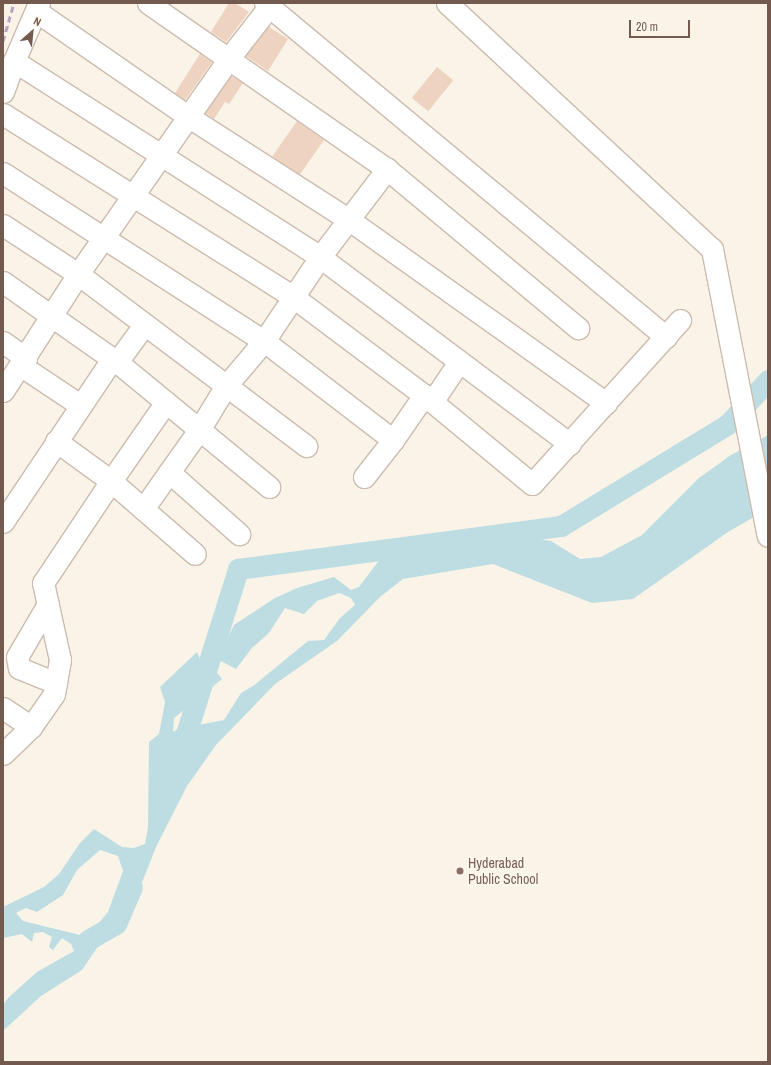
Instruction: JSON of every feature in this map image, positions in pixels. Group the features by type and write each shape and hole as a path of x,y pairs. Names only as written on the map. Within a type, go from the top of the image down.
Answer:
{"street":[{"path":"148,3 387,169 578,328"},
{"path":"447,3 712,249 768,536"},
{"path":"3,391 26,358 78,274 229,58 269,4 666,337"},
{"path":"3,92 14,61 38,7 189,117 348,219 606,404"},
{"path":"14,61 160,157 320,258 570,444"},
{"path":"3,114 292,296 428,398 532,484 570,444 680,320"},
{"path":"143,509 200,430 225,387 264,341 292,296 348,219 387,169"},
{"path":"3,173 103,239 264,341 393,440"},
{"path":"3,226 78,274 225,387 306,446"},
{"path":"3,282 115,361 270,487"},
{"path":"3,522 80,405 144,325"},
{"path":"3,342 26,358"},
{"path":"26,358 23,367 80,405"},
{"path":"364,477 428,398 460,362"},
{"path":"3,754 31,727 54,694 60,660 43,583 166,402"},
{"path":"56,441 111,481 195,554"},
{"path":"169,472 238,534"},
{"path":"48,604 17,657 19,668 56,683"},
{"path":"3,708 31,727"}],"water":[{"path":"768,435 768,509 728,532 633,599 592,603 493,564 403,579 380,597 337,641 275,684 216,745 187,786 156,847 143,880 82,970 41,996 3,1031 3,1005 8,998 37,972 74,951 71,944 62,938 53,950 49,947 52,937 43,932 34,933 32,942 22,934 3,938 3,907 44,887 59,874 80,843 94,829 122,847 134,848 145,844 148,827 149,742 159,734 165,702 160,687 197,652 200,659 209,657 210,644 223,648 234,625 275,598 297,588 334,577 351,590 359,587 384,554 471,547 527,537 551,541 580,559 601,557 642,535 699,478 731,455","holes":["339,593 351,598 355,605 340,618 324,640 308,641 253,686 241,693 224,720 198,725 186,724 173,732 174,718 222,679 215,670 219,660 236,669 252,648 269,633 285,608 304,614 317,601","100,850 118,856 123,871 108,912 98,924 99,929 92,934 80,935 23,921 16,913 26,908 37,912 63,895 77,870"]}],"building":[{"path":"229,3 235,3 249,12 226,42 211,32"},
{"path":"269,27 288,39 268,71 246,56"},
{"path":"200,54 212,62 185,100 175,93"},
{"path":"437,67 453,80 428,111 412,98"},
{"path":"231,76 243,83 229,104 225,102 214,119 205,113"},
{"path":"297,121 324,140 299,175 272,156"}],"waterway":[{"path":"181,750 238,569 561,526 728,424 768,380"},
{"path":"88,940 116,924 132,887"}],"railway":[{"path":"3,41 14,3"}],"place":[{"name":"Hyderabad Public School","path":"460,871"}]}
